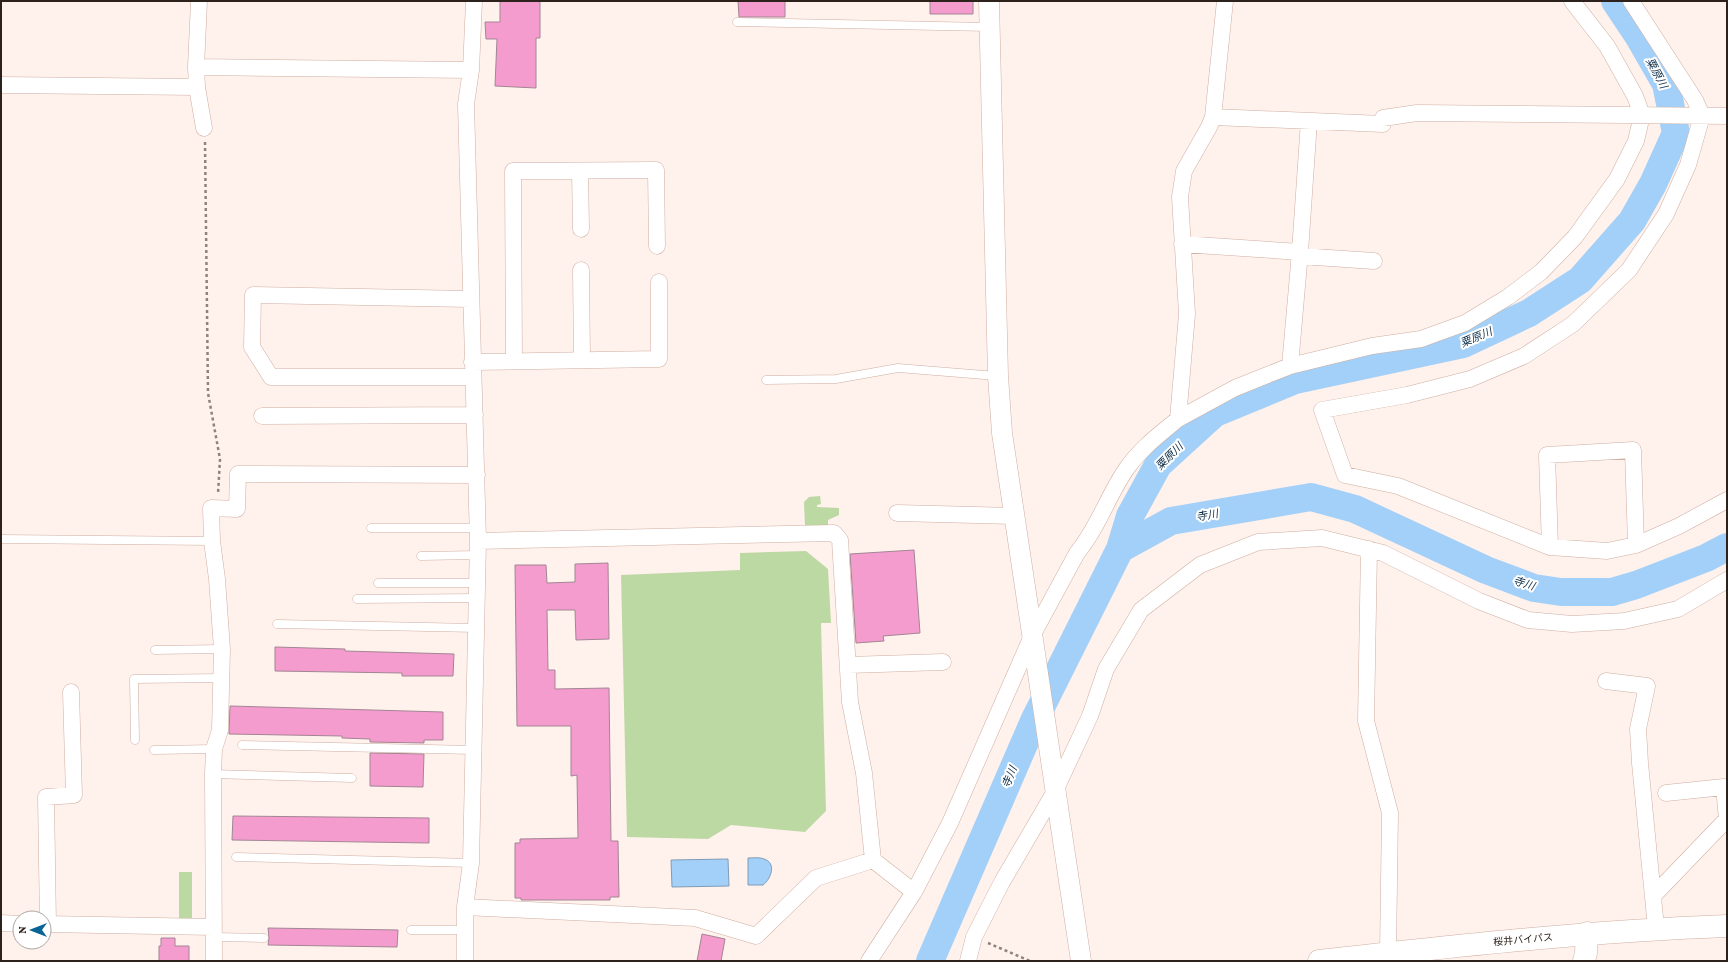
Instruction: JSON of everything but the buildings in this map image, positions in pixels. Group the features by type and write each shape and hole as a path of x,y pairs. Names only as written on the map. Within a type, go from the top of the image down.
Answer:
{"main road":[{"name":"桜井バイパス","path":"1319,961 1388,953 1435,951 1587,933 1656,928 1727,926"},
{"path":"1584,961 1587,933"}],"street":[{"path":"199,1 196,67 197,87 204,128"},
{"path":"465,961 465,907 471,863 478,541 470,299 466,104 471,70 474,1"},
{"path":"989,1 998,376 1002,433 1081,961"},
{"path":"1178,419 1187,314 1180,197 1184,171 1209,128 1213,116 1225,1"},
{"path":"869,961 914,892 950,823 1033,641 1076,553 1086,542 1126,468 1144,448 1178,419 1235,388 1290,366 1372,346 1421,339 1465,322 1508,297 1540,272 1575,237 1618,179 1636,141 1644,115 1607,46 1572,1"},
{"path":"1631,1 1695,100 1699,116 1688,164 1666,214 1629,270 1573,324 1524,356 1470,379 1407,395 1322,410 1344,475 1398,486 1550,547 1607,551 1636,545 1679,526 1727,500"},
{"path":"196,67 471,70"},
{"path":"1,86 197,87"},
{"path":"1213,116 1383,124 1383,118 1417,113 1727,116"},
{"path":"1290,366 1300,254 1309,121"},
{"path":"514,361 513,170 656,170 657,246"},
{"path":"580,170 581,229"},
{"path":"1182,244 1374,261"},
{"path":"581,270 582,360"},
{"path":"470,299 253,295 252,346 271,377 472,369 514,361 659,359 658,282"},
{"path":"262,416 475,415"},
{"path":"1550,547 1546,455 1633,450 1636,545"},
{"path":"214,961 213,774 214,749 220,730 222,649 217,579 212,541 211,508 237,509 238,474 476,475"},
{"path":"896,513 1014,516"},
{"path":"478,541 834,533 840,540 850,702 864,773 874,860 914,892"},
{"path":"968,961 974,937 1002,882 1054,788 1090,716 1106,669 1142,610 1200,564 1258,542 1322,538 1383,552 1479,601 1521,618 1565,624 1624,621 1678,609 1727,580"},
{"path":"1369,549 1366,720 1390,813 1388,953"},
{"path":"848,665 943,662"},
{"path":"1606,681 1648,686 1638,729 1656,928"},
{"path":"46,910 46,797 74,795 71,692"},
{"path":"1653,896 1727,819 1724,787 1666,793"},
{"path":"465,907 695,918 756,936 816,878 874,860"},
{"path":"1,923 12,924"},
{"path":"52,925 214,932"}],"lane":[{"path":"737,22 989,27"},
{"path":"766,380 836,379 898,368 998,376"},
{"path":"371,528 478,541"},
{"path":"1,539 212,541"},
{"path":"421,556 478,541"},
{"path":"378,583 477,591"},
{"path":"357,599 477,591"},
{"path":"277,624 476,628"},
{"path":"155,650 222,649"},
{"path":"135,740 134,679 222,678"},
{"path":"242,745 474,750"},
{"path":"154,750 214,749"},
{"path":"213,774 352,778"},
{"path":"236,857 471,863"},
{"path":"411,930 465,930"},
{"path":"214,932 264,938"}],"path":[{"path":"204,128 208,393 220,459 218,509"},
{"path":"974,937 1030,961"}],"green space":[{"path":"820,496 821,504 817,505 817,507 839,508 839,515 828,520 828,528 805,526 804,502 809,497"},
{"path":"806,551 828,569 831,623 821,623 826,811 805,832 731,825 708,839 627,837 621,575 740,570 740,553"},
{"path":"179,872 192,872 192,923 179,923"}],"water":[{"path":"748,858 762,858 768,861 772,867 768,879 763,885 748,885"},
{"path":"728,859 729,886 672,887 671,860"}],"waterway":[{"name":"粟原川","path":"930,961 1034,721 1120,549 1130,516 1158,465 1215,413 1295,380 1463,344 1529,313 1580,280 1632,221 1653,184 1676,133 1666,84 1639,37 1615,1"},
{"name":"寺川","path":"1120,549 1171,521 1311,497 1355,509 1486,570 1534,588 1561,592 1612,592 1636,585 1706,558 1727,547"}]}
